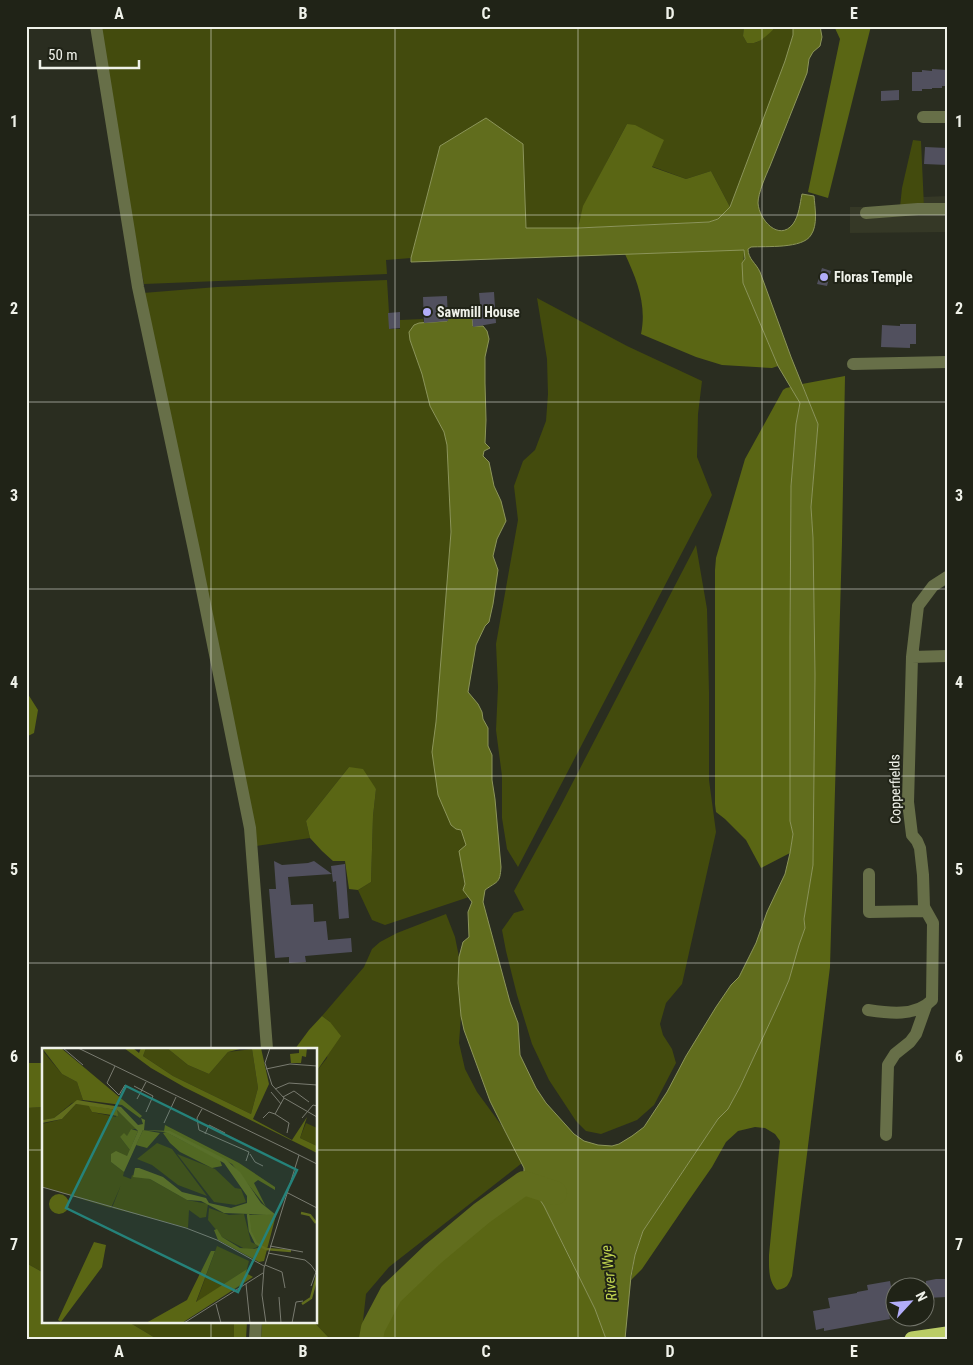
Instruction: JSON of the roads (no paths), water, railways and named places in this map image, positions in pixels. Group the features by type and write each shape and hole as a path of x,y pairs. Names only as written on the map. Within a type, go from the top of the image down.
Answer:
{"highway":[{"path":"912,1339 947,1334"}],"street":[{"path":"96,26 138,287 194,550 250,828 267,1048"},
{"path":"922,117 947,117"},
{"path":"866,214 918,209 947,209"},
{"path":"853,364 947,362"},
{"name":"Copperfields","path":"886,1135 888,1065 895,1054 910,1042 916,1034 926,1006 932,1000 933,923 924,907 920,848 912,835 908,802 912,656 918,606 933,586 947,577"},
{"path":"912,656 947,656"},
{"path":"869,874 869,912 926,910"},
{"path":"868,1010 895,1014 926,1006"},
{"path":"255,1339 256,1322"}],"water":[{"name":"River Wye","path":"793,26 820,26 822,37 820,46 809,59 807,73 762,184 758,203 759,210 766,222 776,230 782,231 788,229 795,221 802,194 814,196 815,226 811,235 800,243 784,246 751,247 748,249 748,252 760,272 818,424 811,507 815,675 813,865 804,919 805,928 789,980 740,1087 728,1109 718,1119 643,1231 635,1255 631,1276 625,1339 606,1339 595,1309 544,1206 533,1189 524,1183 524,1168 490,1101 464,1030 461,1016 458,983 459,957 463,942 469,937 468,912 472,902 463,890 465,884 459,851 466,845 461,830 451,825 438,795 432,752 451,532 447,445 444,432 430,406 409,332 414,325 419,323 447,321 448,317 472,316 473,326 483,326 487,331 489,339 485,357 485,443 490,448 484,451 483,456 489,462 494,486 501,501 506,521 497,539 493,556 498,570 489,622 485,626 476,645 468,692 478,704 488,728 488,746 492,755 492,780 501,867 499,879 485,890 483,902 510,1002 518,1023 520,1055 536,1088 546,1103 574,1134 584,1141 598,1145 612,1146 619,1144 644,1127 667,1092 686,1056 716,1007 739,977 756,943 767,912 785,874 793,834 790,821 791,486 796,424 800,403 778,366 743,283 742,263 745,259 744,250 411,262 411,258 440,146 486,118 523,144 526,228 578,228 709,222 718,219 730,207 785,61 793,35"}],"waterway":[{"path":"371,1339 373,1328 391,1294 433,1254 482,1213 524,1183 555,1193"}],"place":[{"name":"Floras Temple","path":"824,277"},
{"name":"Sawmill House","path":"427,312"}]}
